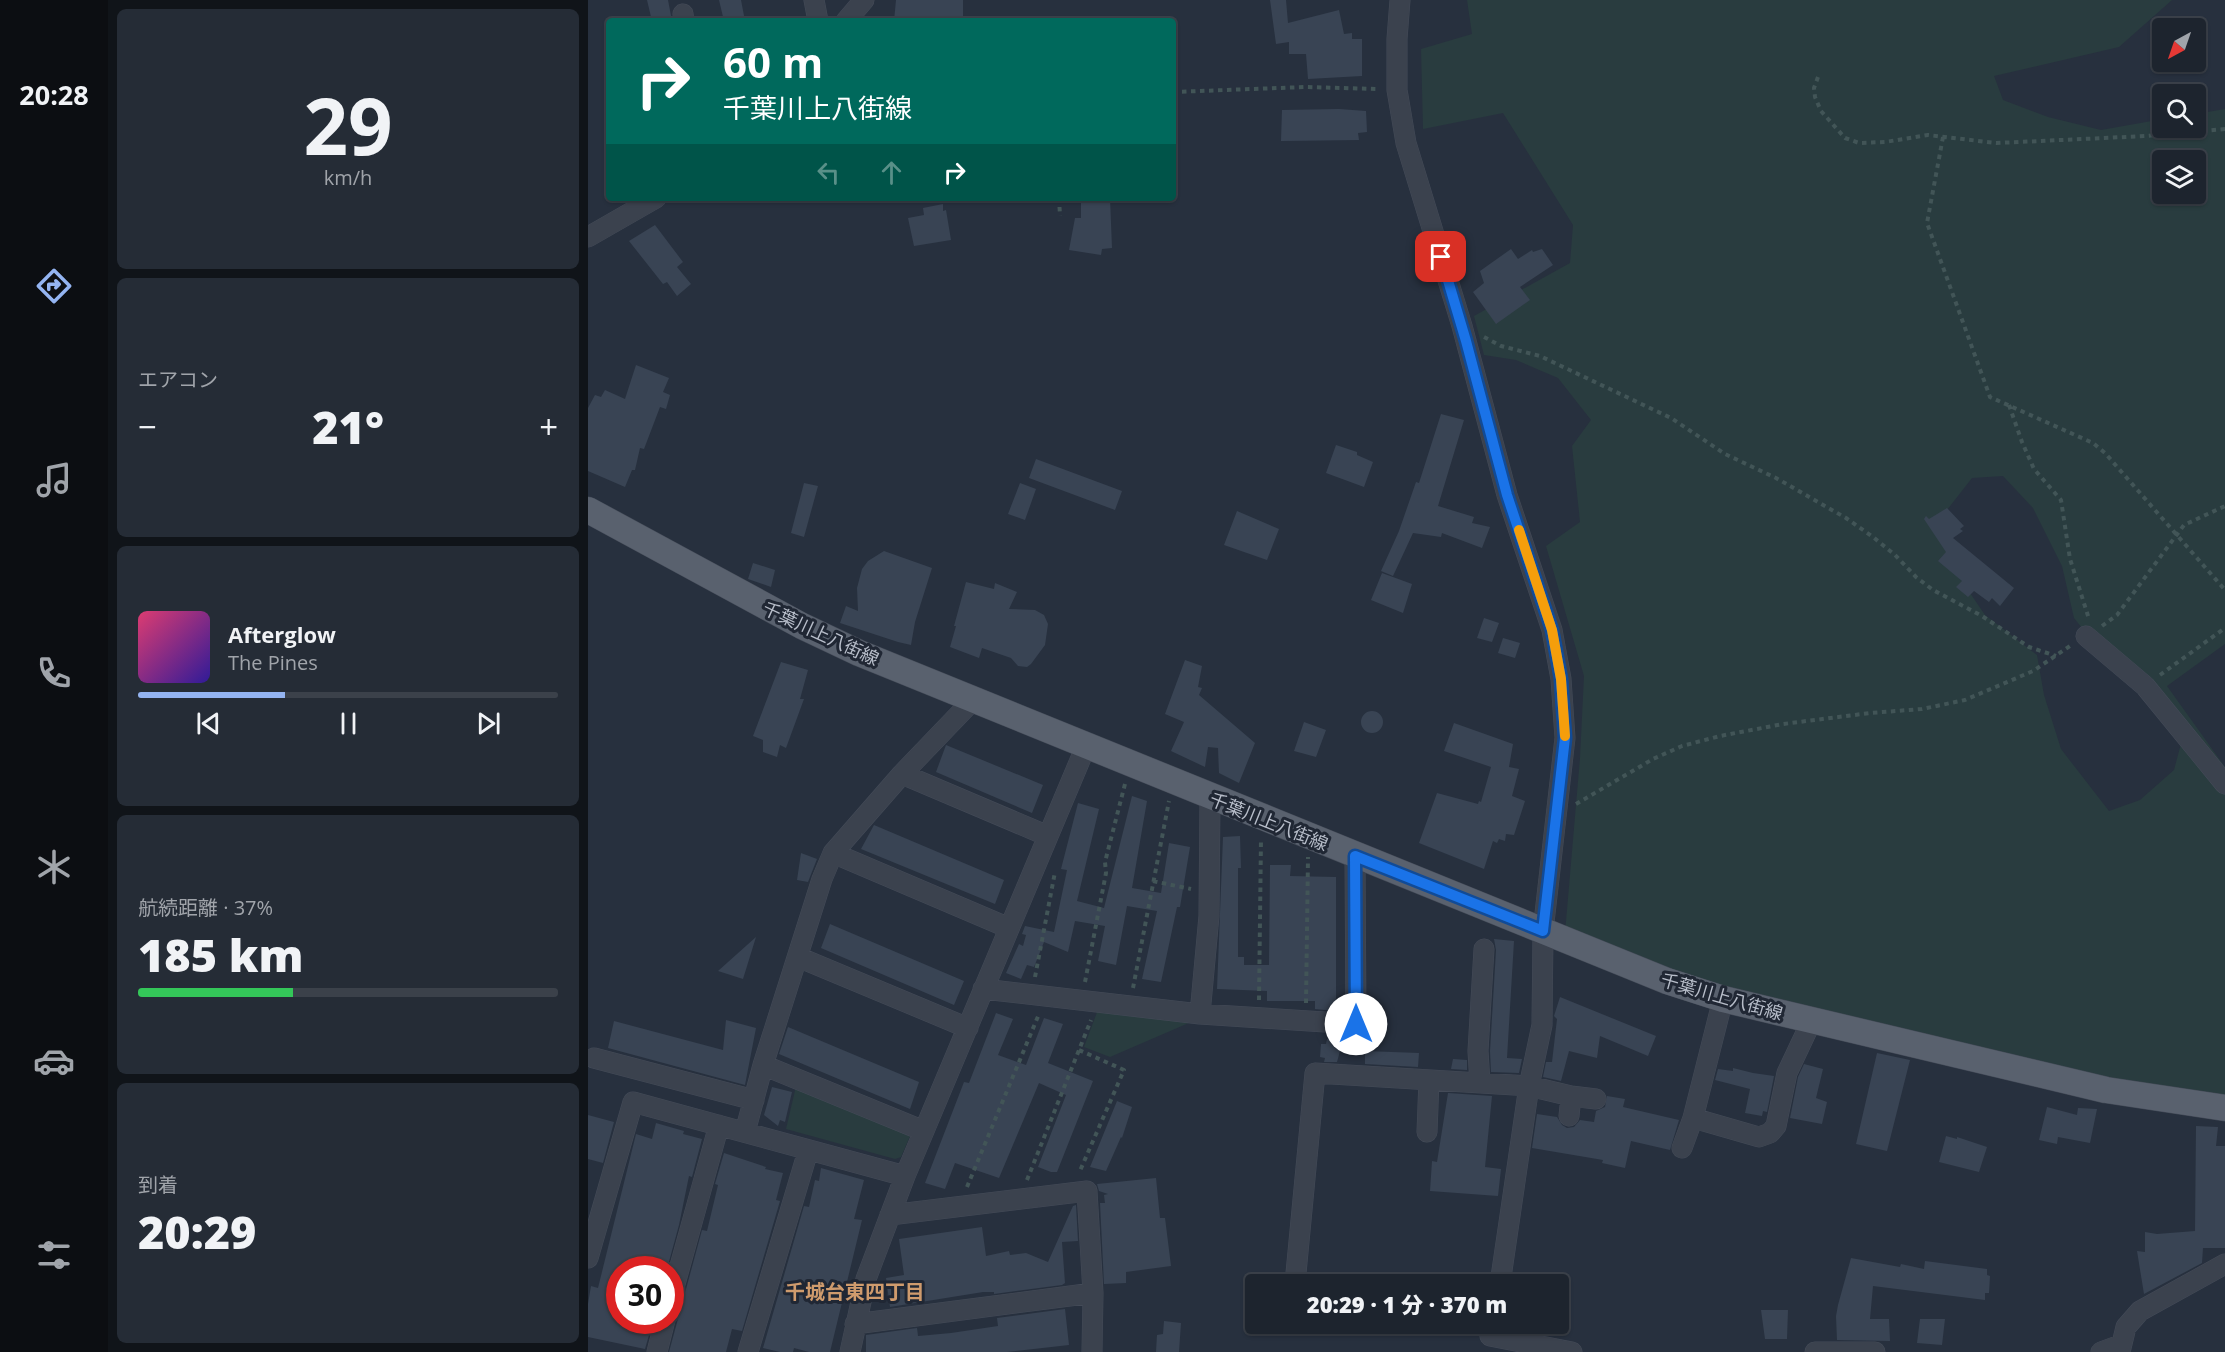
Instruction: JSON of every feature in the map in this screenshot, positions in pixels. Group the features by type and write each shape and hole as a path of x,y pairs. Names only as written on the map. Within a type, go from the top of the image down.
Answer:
{"main road":[{"name":"千葉川上八街線","path":"588,510 802,626 859,653 1667,981 1723,999 2106,1090 2225,1108"}],"street":[{"path":"814,0 817,18"},
{"path":"849,18 864,0"},
{"path":"1400,0 1397,90 1406,143 1462,326 1507,495 1552,630 1561,679 1565,738 1543,931 1542,1024 1528,1086 1502,1274"},
{"path":"588,237 651,201"},
{"path":"2089,634 2145,686 2225,784"},
{"path":"746,1132 763,1065 822,879 833,853 902,774 973,700"},
{"path":"850,1352 866,1280 905,1176 1086,746"},
{"path":"902,774 1048,836"},
{"path":"1200,1014 1209,893 1210,796"},
{"path":"833,853 1009,928"},
{"path":"983,989 1200,1014 1356,1024 1355,856"},
{"path":"1480,1083 1478,1051 1484,950"},
{"path":"798,957 968,1028"},
{"path":"1682,1148 1693,1118 1723,999"},
{"path":"1693,1118 1759,1137 1770,1133 1776,1126 1787,1073 1812,1020"},
{"path":"594,1058 754,1100"},
{"path":"763,1065 924,1131"},
{"path":"1296,1273 1314,1072 1528,1086 1571,1096 1596,1098"},
{"path":"1427,1132 1429,1080"},
{"path":"1569,1116 1571,1096"},
{"path":"588,1258 633,1102 905,1176"},
{"path":"683,1256 719,1125"},
{"path":"748,1352 808,1150"},
{"path":"890,1215 1087,1191 1093,1293 1092,1352"},
{"path":"2101,1352 2120,1348 2126,1327 2140,1311 2225,1264"},
{"path":"855,1324 1093,1293"},
{"path":"657,1352 662,1334"},
{"path":"1489,1337 1572,1352"},
{"path":"1815,1352 1875,1352"}],"path":[{"path":"1818,77 1814,88 1821,111 1845,138 1859,143 1885,142 1928,135 1995,143 2146,136 2225,129"},
{"path":"1176,92 1315,87 1397,90"},
{"path":"1943,137 1927,223 1990,397 2093,443 2105,453 2225,590"},
{"path":"850,201 853,205"},
{"path":"997,201 998,207"},
{"path":"1059,201 1060,216"},
{"path":"1462,326 1501,346 1540,356 1671,418 1725,454 1776,478 1846,518 1873,537 1934,591 1982,616 2029,647 2056,656"},
{"path":"2009,405 2034,469 2061,500 2070,558 2089,634"},
{"path":"1555,817 1653,759 1682,746 1783,724 1922,709 1965,700 2033,671 2117,615 2184,525 2225,506"},
{"path":"2145,686 2225,628"},
{"path":"1019,1199 1079,1050 1090,1002 1106,873 1105,862 1131,764"},
{"path":"1129,1006 1173,782"},
{"path":"1259,1018 1261,817"},
{"path":"1306,1021 1308,837"},
{"path":"959,1207 1039,996 1055,864"},
{"path":"1153,881 1209,893"},
{"path":"1070,1193 1124,1070 1079,1050"}],"shaded area":[{"path":"1467,0 2172,0 2119,47 1994,76 2003,100 2048,117 2101,130 2152,121 2152,138 2206,138 2206,112 2225,109 2225,644 2167,686 2225,767 2225,1100 2187,1096 1690,982 1565,933 1580,758 1584,676 1546,546 1580,522 1572,446 1591,420 1558,378 1516,360 1484,355 1474,316 1570,263 1573,225 1503,113 1423,129 1421,49 1472,34","holes":["2003,476 2033,508 2062,566 2074,618 2102,653 2183,736 2174,770 2140,800 2109,811 2061,749 2044,695 2037,655 1985,615 1955,571 1947,510 1972,478"]},
{"path":"1099,1007 1198,1019 1110,1057 1084,1047"},
{"path":"797,1082 903,1128 910,1136 901,1157 895,1159 786,1129"}],"building":[{"path":"647,0 668,0 671,18 651,18"},
{"path":"719,0 741,0 744,18 723,18"},
{"path":"896,0 963,0 963,18 894,18"},
{"path":"1270,0 1286,0 1288,23 1339,10 1344,34 1352,33 1352,39 1362,39 1362,76 1308,79 1306,54 1289,54 1289,42 1276,44"},
{"path":"1282,110 1366,111 1367,132 1358,133 1359,140 1281,141"},
{"path":"1081,201 1110,201 1112,248 1102,249 1101,255 1069,250 1075,218 1081,218"},
{"path":"943,204 951,240 914,246 908,218 924,215 923,208"},
{"path":"655,225 683,262 677,267 691,284 677,296 667,282 663,284 629,241"},
{"path":"1511,249 1518,259 1532,250 1533,252 1542,249 1553,265 1520,287 1530,300 1496,324 1473,292 1484,283 1480,271"},
{"path":"636,365 669,378 663,392 670,395 666,409 660,407 644,449 640,448 635,470 632,470 625,487 588,471 588,408 595,395 601,397 605,390 625,399"},
{"path":"1441,414 1464,420 1438,506 1474,517 1472,523 1490,527 1482,548 1442,533 1441,537 1413,533 1393,576 1381,571 1399,531 1416,482 1419,483"},
{"path":"1336,445 1357,452 1357,455 1373,462 1364,487 1326,473"},
{"path":"1036,459 1122,491 1115,510 1029,478"},
{"path":"804,483 818,486 804,537 791,533"},
{"path":"1020,483 1036,489 1025,520 1008,514"},
{"path":"1947,508 1964,526 1960,529 1963,531 1953,538 2014,588 2000,606 1992,598 1989,602 1974,591 1968,597 1956,587 1962,581 1938,561 1946,552 1924,519 1926,516 1929,519"},
{"path":"1237,511 1279,529 1267,560 1224,545"},
{"path":"884,551 932,568 915,622 911,645 840,623 846,606 858,611 857,588 862,569 868,561"},
{"path":"753,563 775,570 771,587 748,579"},
{"path":"1382,573 1412,584 1403,613 1371,600"},
{"path":"966,582 994,589 995,583 1017,592 1009,609 1035,610 1044,615 1048,624 1045,645 1031,664 1027,667 1018,666 1011,658 982,648 979,658 950,647"},
{"path":"1484,618 1499,623 1492,642 1477,638"},
{"path":"1503,638 1520,643 1515,658 1498,653"},
{"path":"1185,660 1202,666 1198,687 1202,688 1199,695 1255,743 1239,783 1219,773 1218,748 1208,747 1205,767 1171,751 1184,722 1165,714"},
{"path":"781,662 808,670 800,699 804,699 786,748 780,745 777,757 763,752 763,740 753,736"},
{"path":"1372,711 1380,714 1383,722 1380,730 1372,733 1364,730 1361,722 1364,714"},
{"path":"1304,722 1326,730 1316,757 1294,751"},
{"path":"1454,723 1513,744 1509,767 1519,769 1512,796 1525,801 1514,835 1506,834 1505,841 1499,839 1497,843 1493,841 1484,869 1419,843 1437,793 1478,804 1479,801 1481,802 1491,767 1444,751"},
{"path":"946,745 1043,785 1032,813 936,772"},
{"path":"1132,796 1147,801 1132,888 1161,893 1169,843 1190,847 1180,907 1177,907 1161,982 1142,979 1157,911 1127,906 1116,965 1098,961 1105,926 1075,921 1068,952 1044,942 1034,967 1027,965 1021,979 1006,973 1019,944 1023,946 1026,935 1022,934 1025,926 1054,932 1067,870 1061,869 1078,803 1099,809 1077,901 1104,908"},
{"path":"874,825 1004,880 995,904 861,849"},
{"path":"1240,836 1238,957 1244,957 1244,965 1269,965 1270,865 1291,865 1290,876 1336,877 1336,1011 1315,1009 1315,1001 1267,1001 1267,991 1217,989 1223,837"},
{"path":"801,853 817,859 808,882 797,880"},
{"path":"830,924 964,981 954,1005 821,948"},
{"path":"756,937 743,979 718,971"},
{"path":"1494,939 1514,941 1507,1058 1522,1059 1519,1073 1491,1072 1490,1051 1496,950"},
{"path":"1560,997 1656,1036 1648,1056 1600,1036 1597,1058 1569,1051 1561,1081 1543,1077 1546,1062 1552,1062 1557,1019 1554,1016"},
{"path":"996,1013 1013,1019 998,1055 1026,1065 1044,1018 1063,1024 1048,1063 1093,1081 1057,1172 1038,1167 1066,1095 1039,1083 999,1178 955,1163 945,1189 925,1183 964,1082 969,1083"},
{"path":"726,1020 756,1028 745,1085 608,1048 614,1021 723,1050"},
{"path":"788,1027 919,1082 910,1109 779,1054"},
{"path":"1327,1039 1343,1040 1337,1062 1324,1062 1325,1058 1320,1057 1321,1044 1326,1044"},
{"path":"1365,1051 1419,1053 1418,1067 1365,1064"},
{"path":"1877,1053 1910,1060 1887,1151 1856,1144"},
{"path":"1453,1059 1467,1060 1467,1070 1451,1069"},
{"path":"1804,1064 1823,1069 1816,1098 1827,1102 1822,1124 1790,1118 1798,1077"},
{"path":"1733,1068 1774,1076 1767,1112 1763,1111 1762,1116 1745,1113 1750,1089 1715,1080 1718,1069 1733,1071"},
{"path":"772,1087 792,1092 785,1122 780,1120 778,1126 764,1115"},
{"path":"1448,1093 1492,1096 1485,1167 1501,1169 1498,1196 1430,1191 1432,1161 1437,1162"},
{"path":"1607,1096 1625,1099 1623,1107 1679,1120 1670,1150 1631,1141 1625,1168 1602,1163 1603,1160 1532,1148 1537,1114 1557,1117 1567,1128 1574,1127 1580,1120 1594,1122 1596,1111 1605,1107"},
{"path":"1117,1101 1132,1107 1122,1138 1106,1171 1090,1167"},
{"path":"2047,1107 2077,1115 2078,1108 2097,1109 2090,1143 2058,1137 2057,1144 2039,1140"},
{"path":"588,1115 614,1122 603,1163 588,1159"},
{"path":"656,1123 702,1139 692,1177 689,1176 671,1256 606,1256 606,1334 649,1334 645,1349 588,1337 588,1304 591,1286 598,1288 636,1134 652,1139"},
{"path":"2196,1126 2218,1127 2216,1146 2225,1146 2225,1248 2203,1248 2202,1263 2144,1294 2137,1251 2145,1252 2145,1232 2157,1234 2195,1231"},
{"path":"1946,1136 1957,1139 1957,1137 1987,1147 1979,1172 1939,1162"},
{"path":"724,1153 766,1167 765,1169 783,1173 776,1200 780,1201 742,1331 732,1329 726,1352 669,1352 674,1334 684,1334 684,1297 702,1230 707,1231 718,1185 715,1184"},
{"path":"821,1168 864,1180 854,1219 862,1220 830,1352 809,1352 794,1348 793,1352 780,1352 763,1348 804,1206 809,1207 815,1180 819,1181"},
{"path":"1156,1178 1160,1218 1165,1218 1171,1266 1126,1272 1126,1283 1104,1284 1100,1203 1105,1203 1104,1195 1108,1194 1099,1191 1097,1184"},
{"path":"1076,1205 1078,1241 1062,1242 1065,1283 1062,1285 994,1294 994,1292 983,1292 890,1307 886,1278 904,1275 899,1239 982,1227 986,1256 1009,1251 1010,1255 1026,1253 1048,1262 1073,1206"},
{"path":"1851,1258 1924,1269 1925,1261 1987,1269 1987,1275 1990,1276 1989,1293 1985,1293 1985,1300 1873,1286 1870,1319 1889,1319 1890,1341 1837,1340 1836,1316"},
{"path":"1065,1309 1069,1345 1007,1352 866,1352 866,1335 917,1328 918,1336 951,1333 998,1326 997,1318"},
{"path":"1761,1310 1788,1310 1787,1339 1765,1339"},
{"path":"1920,1319 1945,1319 1942,1345 1917,1343"},
{"path":"1164,1321 1181,1323 1179,1352 1156,1352 1157,1335 1163,1334"}],"slow traffic":[{"path":"1519,530 1552,630 1561,679 1565,736"}],"district":[{"name":"千城台東四丁目","path":"855,1291"}],"route":[{"path":"1356,1024 1355,856 1543,931 1565,738 1561,679 1552,630 1507,495 1441,257"}]}
